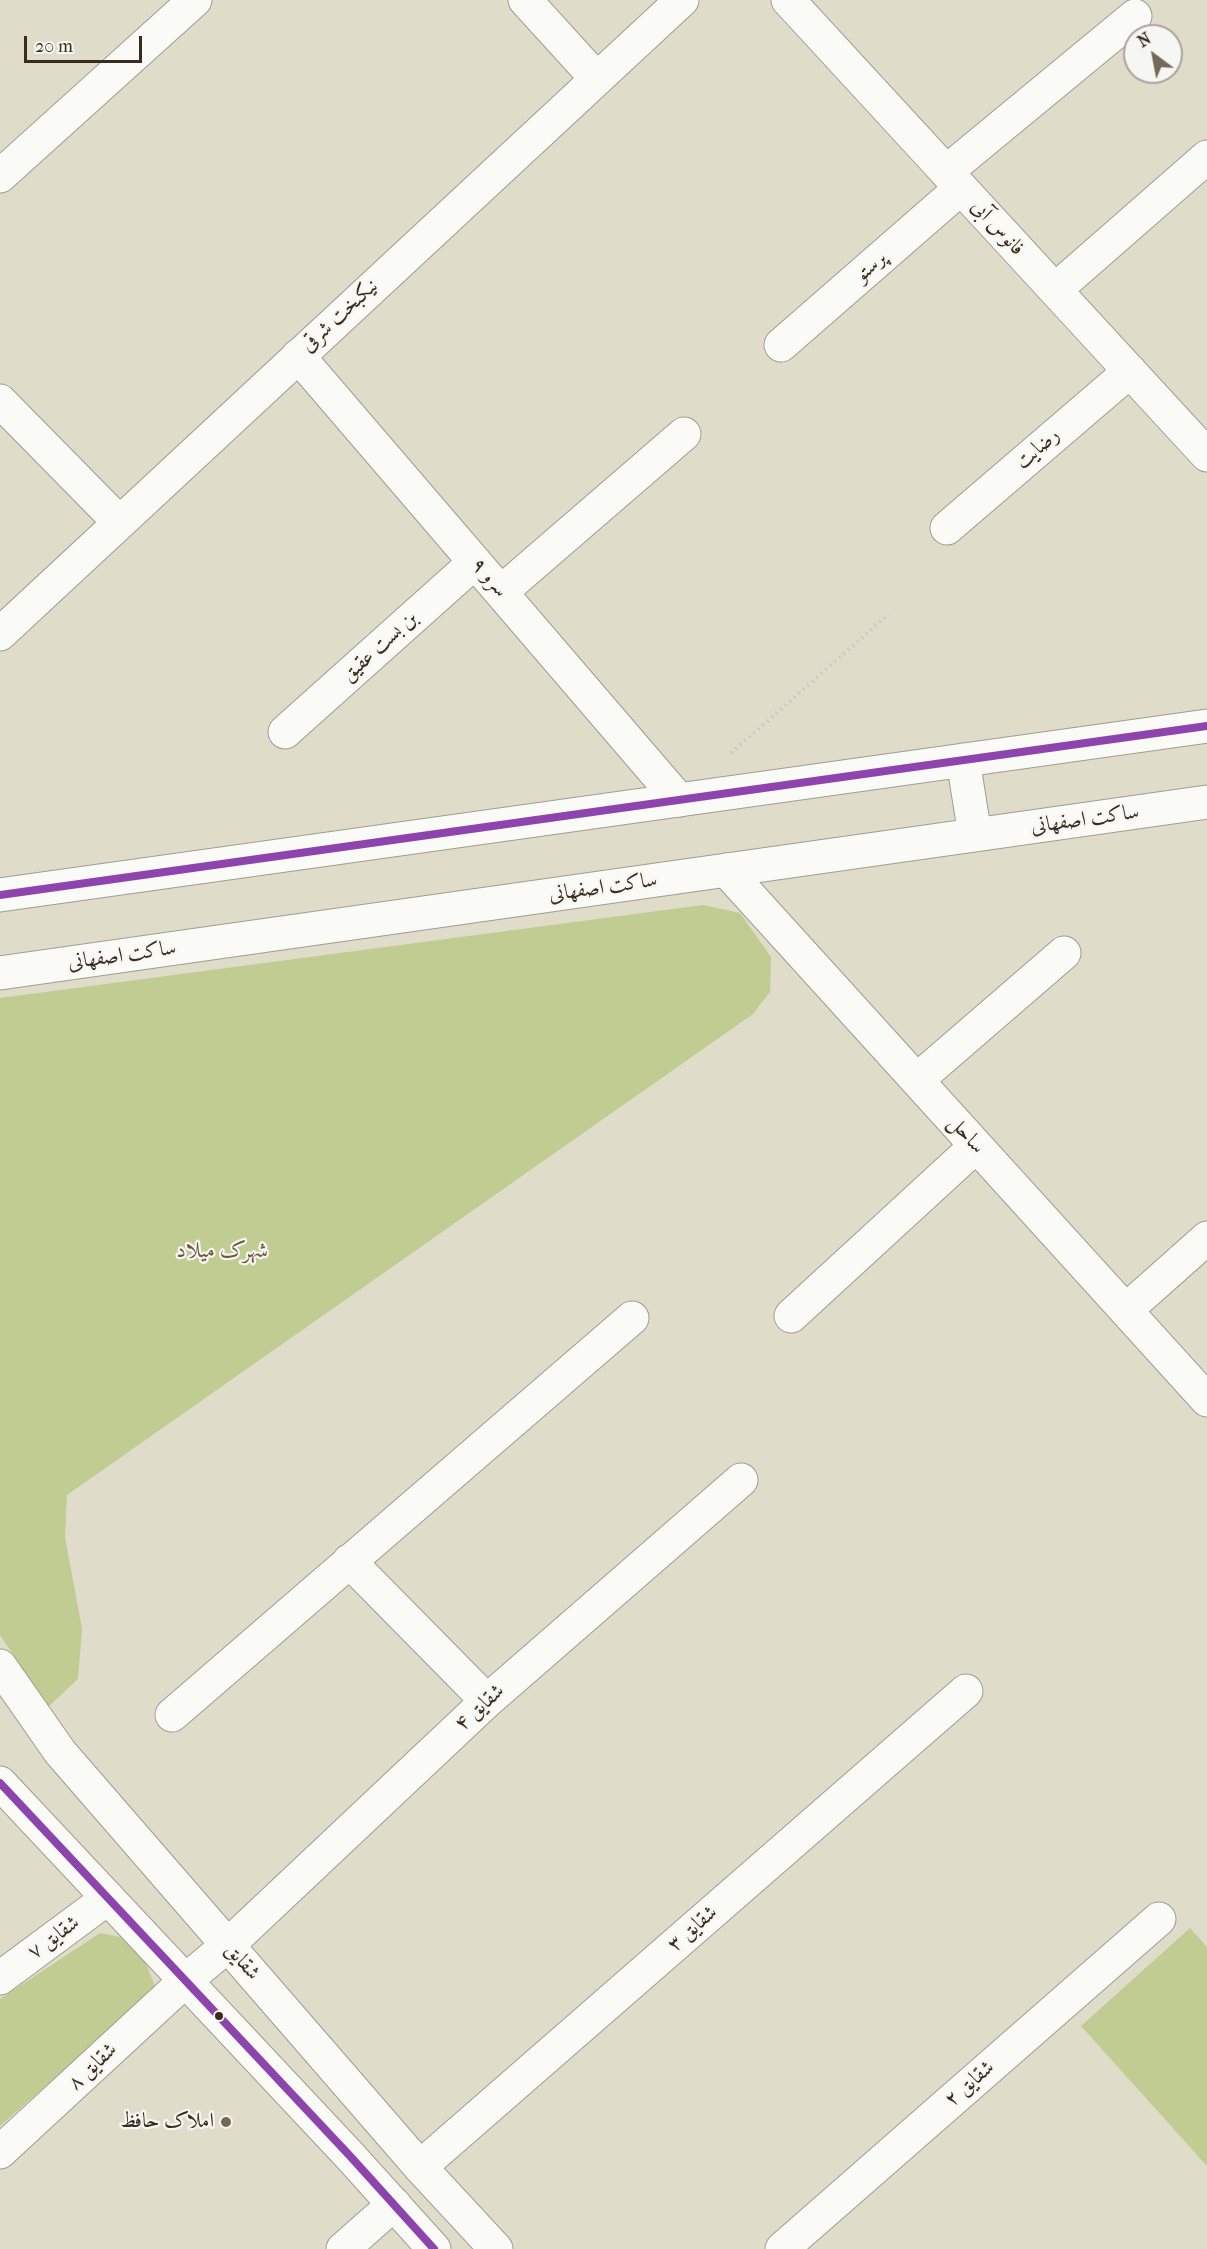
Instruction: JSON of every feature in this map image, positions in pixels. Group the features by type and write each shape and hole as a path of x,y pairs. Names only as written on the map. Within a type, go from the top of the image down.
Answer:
{"street":[{"path":"0,176 195,0"},
{"path":"525,0 596,78"},
{"name":"نیکبخت شرقی","path":"0,634 682,0"},
{"name":"فانوس آبی","path":"788,0 1207,455"},
{"name":"پرستو","path":"781,345 954,180 1135,16"},
{"path":"1055,290 1207,157"},
{"name":"سرو ۹","path":"298,356 679,800"},
{"name":"رضایت","path":"947,528 1130,371"},
{"path":"0,401 119,522"},
{"path":"501,592 684,434"},
{"name":"بن بست عقیق","path":"285,732 475,562"},
{"path":"0,895 1207,726"},
{"path":"963,760 975,835"},
{"name":"ساکت اصفهانی","path":"0,973 1207,802"},
{"name":"ساحل","path":"726,870 1207,1400"},
{"path":"917,1080 1064,953"},
{"path":"791,1316 976,1146"},
{"path":"1126,1311 1207,1238"},
{"path":"172,1715 632,1318"},
{"name":"شقایق ۴","path":"185,1981 228,1945 487,1701 741,1480"},
{"path":"349,1561 487,1701"},
{"name":"شقایق","path":"0,1666 60,1752 420,2168 496,2249"},
{"name":"شقایق ۳","path":"420,2168 966,1691"},
{"path":"0,1783 434,2249"},
{"name":"شقایق ۷","path":"0,1978 108,1898"},
{"name":"شقایق ۲","path":"782,2249 1160,1920"},
{"name":"شقایق ۸","path":"0,2152 185,1981"},
{"path":"344,2249 394,2204"}],"path":[{"path":"723,761 889,614"}],"green space":[{"path":"703,905 740,913 771,957 770,992 753,1014 67,1495 65,1537 82,1629 78,1679 48,1707 0,1635 0,998"},
{"path":"1190,1928 1207,1947 1207,2166 1081,2026"},
{"path":"100,1933 131,1939 147,1966 156,1989 0,2126 0,1999"}],"transit line":[{"path":"0,895 1207,726"},
{"path":"0,1783 350,2156 434,2249"}],"place":[{"name":"املاک حافظ","path":"226,2122"}],"district":[{"name":"شهرک میلاد","path":"222,1252"}]}
